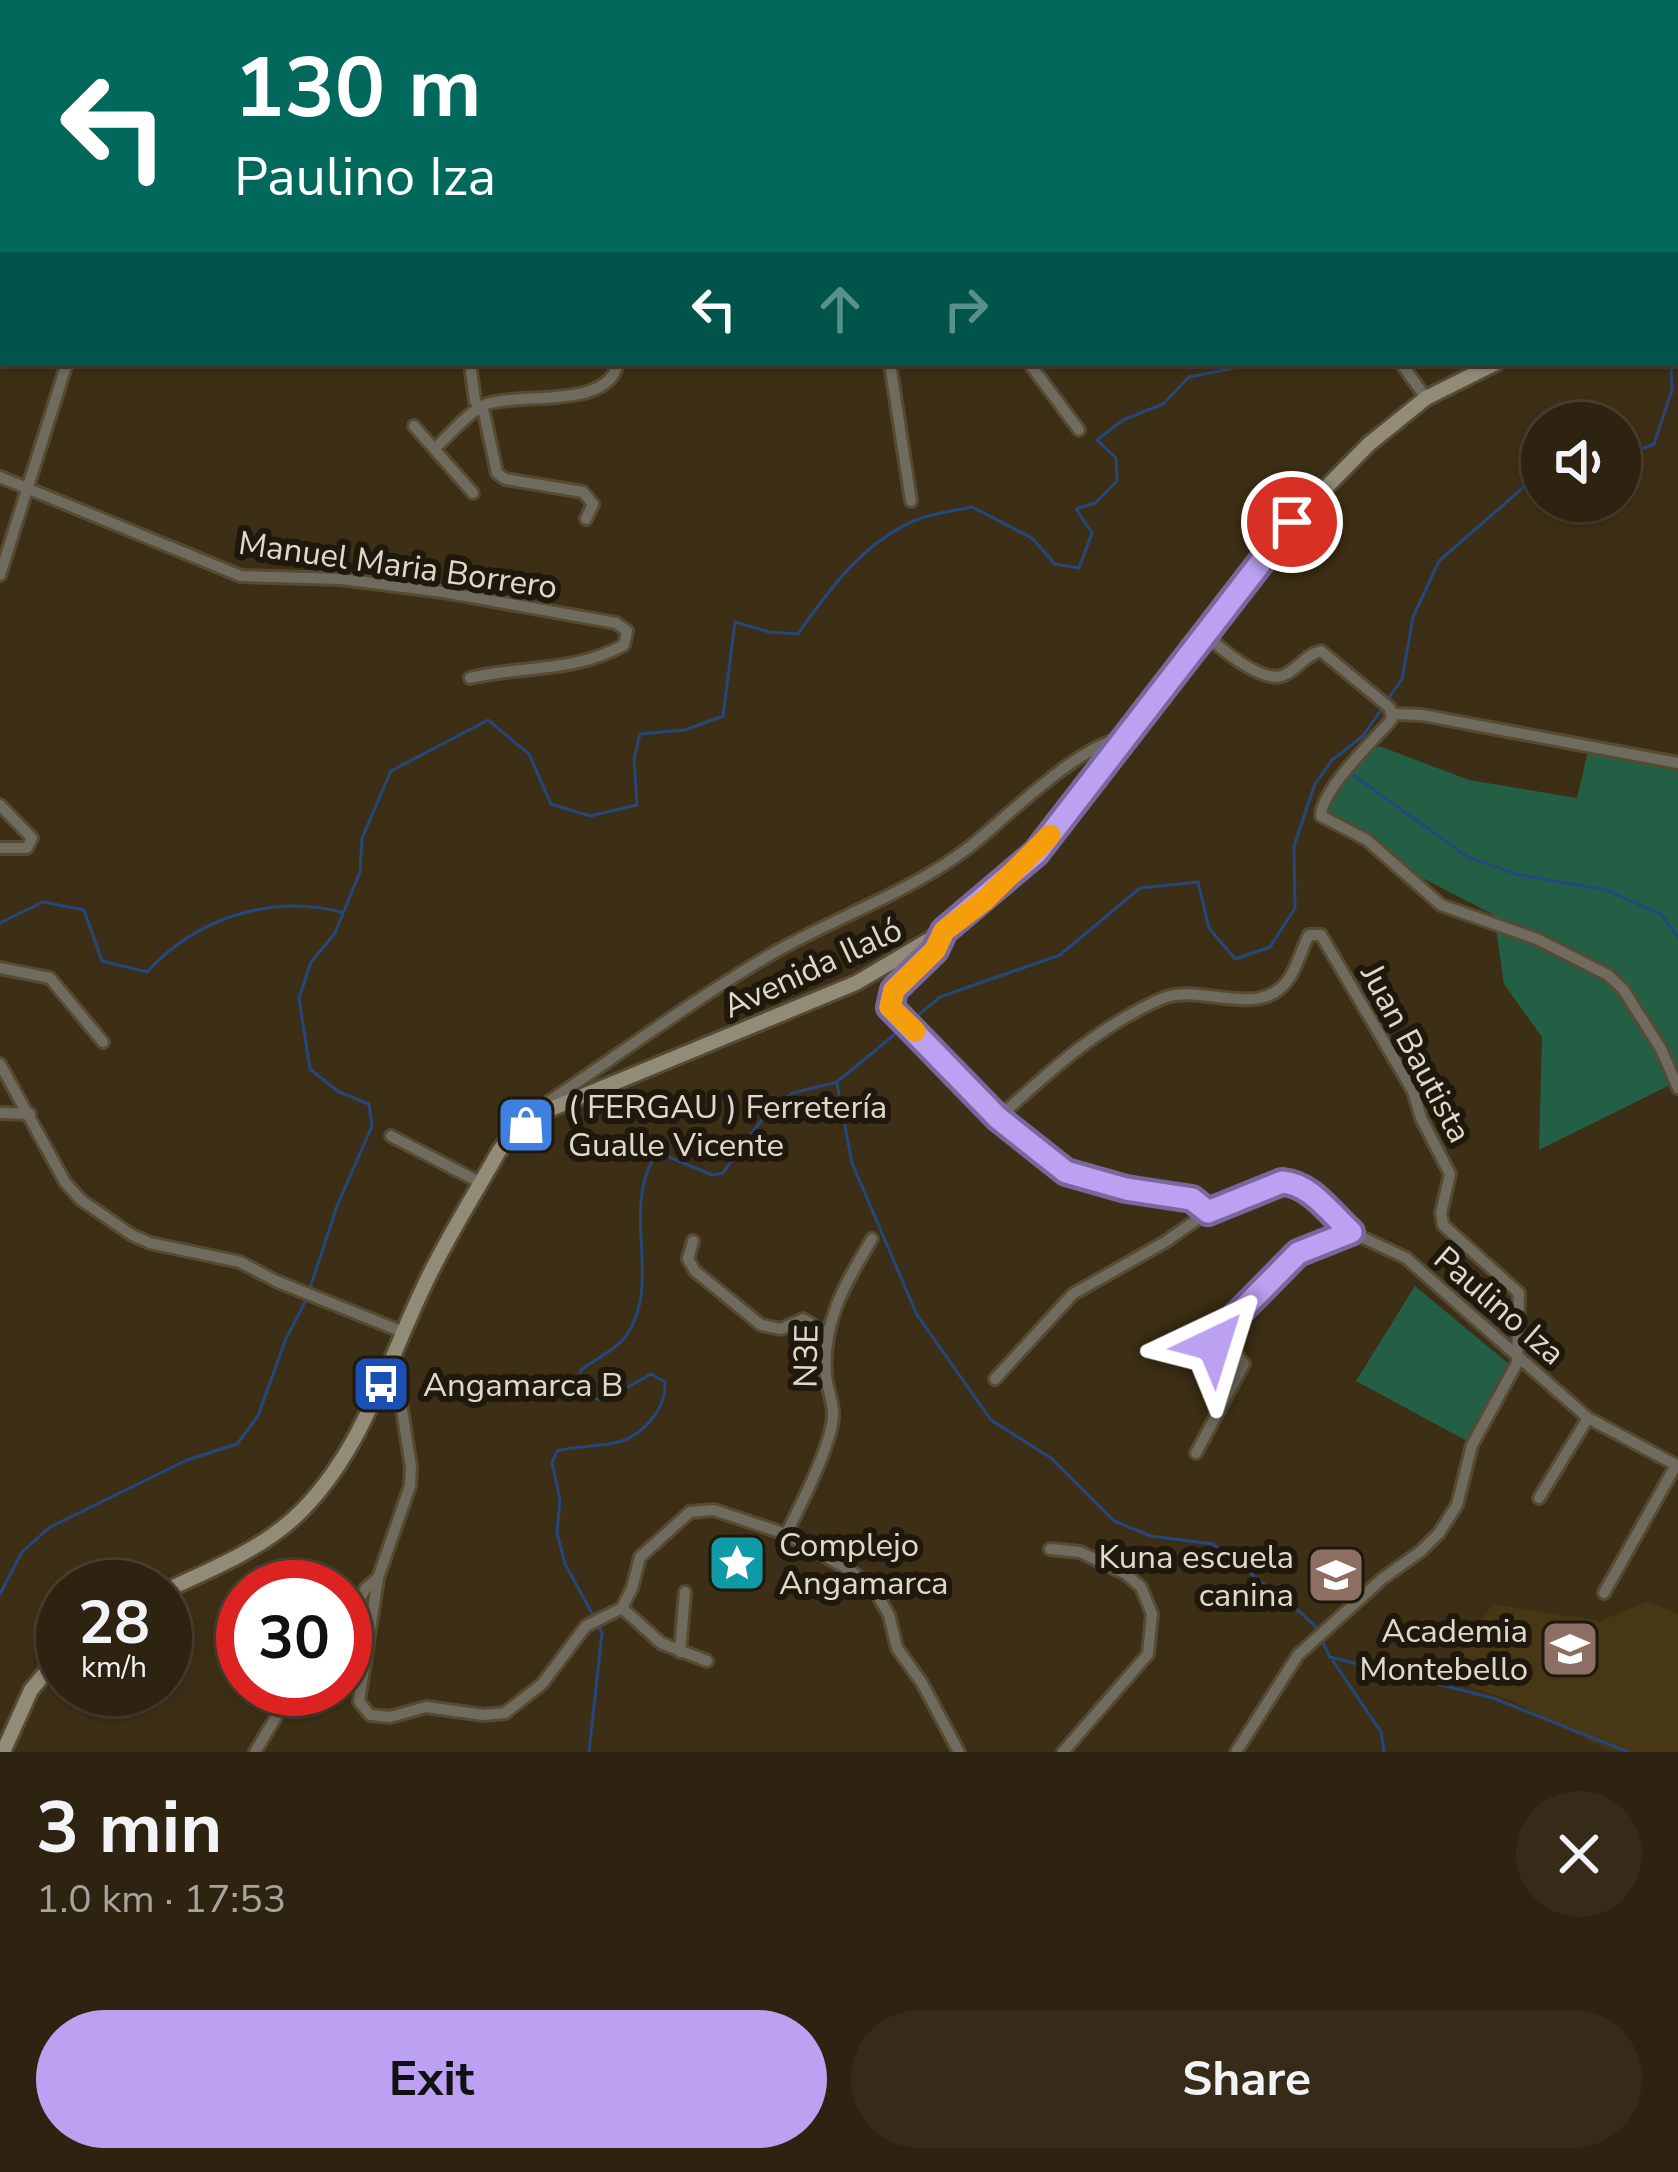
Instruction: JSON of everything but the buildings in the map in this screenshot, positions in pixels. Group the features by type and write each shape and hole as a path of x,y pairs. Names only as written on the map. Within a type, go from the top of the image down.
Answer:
{"main road":[{"name":"Avenida Ilaló","path":"192,1578 260,1544 309,1502 353,1440 403,1332 481,1183 513,1133 547,1111 856,983 944,931 1036,853 1292,522 1369,444 1426,398 1490,366"},
{"path":"3,1752 36,1684"}],"street":[{"path":"0,575 66,366"},
{"path":"470,366 497,473 505,479 583,492 593,504 586,519"},
{"path":"435,448 481,406 595,391 617,366"},
{"path":"890,366 911,501"},
{"path":"1031,366 1079,430"},
{"path":"1403,366 1426,398"},
{"path":"414,426 473,493"},
{"name":"Manuel Maria Borrero","path":"0,476 241,576 341,579 443,592 616,623 627,631 624,645 572,667 504,670 470,678"},
{"path":"1206,634 1240,662 1272,677 1286,674 1309,654 1321,651 1392,711 1678,763"},
{"path":"1392,711 1321,807 1322,816 1367,840 1441,905 1537,939 1608,976 1623,989 1678,1088"},
{"path":"547,1111 551,1100 771,955 922,880 981,838 1020,800 1106,742 1126,739"},
{"path":"0,806 32,838 24,849 0,848"},
{"path":"944,931 935,950 894,990 890,1007 998,1118 1066,1172 1126,1189 1192,1199 1208,1212 1165,1243 1073,1294 995,1379"},
{"name":"Juan Bautista","path":"998,1118 1063,1058 1113,1022 1168,996 1198,994 1239,1001 1280,989 1309,935 1321,935 1413,1091 1421,1118 1450,1174 1443,1225 1519,1293 1518,1357 1472,1445 1457,1505 1439,1533 1298,1654 1235,1752"},
{"path":"0,968 50,978 103,1042"},
{"path":"0,1064 65,1182 81,1200 132,1235 240,1262 403,1332"},
{"path":"0,1113 30,1114"},
{"path":"391,1136 481,1183"},
{"name":"Paulino Iza","path":"1208,1212 1282,1182 1295,1183 1351,1232 1406,1258 1588,1418 1677,1466"},
{"path":"1196,1454 1244,1364 1238,1356 1217,1349 1218,1334 1298,1253 1351,1232"},
{"name":"N3E","path":"786,1534 808,1490 833,1413 826,1375 826,1333 833,1307 872,1239"},
{"path":"693,1241 688,1259 695,1271 761,1325 781,1329 803,1319 826,1333"},
{"path":"394,1358 410,1486 378,1578 359,1701 370,1715 380,1718 426,1707 505,1713 542,1684 586,1626 622,1608 640,1557 690,1512 714,1510 786,1534 851,1571 874,1591 889,1615 897,1648 959,1752"},
{"path":"1540,1498 1588,1418"},
{"path":"1604,1593 1677,1466"},
{"path":"1050,1549 1080,1552 1126,1574 1141,1588 1152,1614 1148,1654 1063,1752"},
{"path":"372,1583 378,1578"},
{"path":"680,1652 685,1592"},
{"path":"622,1608 661,1643 707,1661"},
{"path":"255,1752 277,1716"}],"shaded area":[{"name":"Academia Montebello","path":"1648,1601 1678,1615 1678,1752 1611,1752 1512,1701 1443,1677 1493,1604 1601,1621"}],"green space":[{"path":"1379,746 1469,780 1577,798 1588,751 1678,760 1678,1081 1539,1150 1542,1037 1504,984 1494,915 1409,871 1377,838 1327,816 1344,774"},
{"path":"1415,1286 1510,1365 1467,1441 1356,1381"}],"waterway":[{"path":"311,1285 337,1206 372,1126 369,1104 339,1092 310,1069 299,998 311,962 335,933 360,872 362,838 391,771 488,720 529,754 551,804 590,816 637,805 634,759 640,734 685,730 723,716 735,622 798,634 835,584 880,541 923,518 972,507 1032,538 1055,564 1079,568 1092,533 1076,509 1095,503 1117,481 1116,458 1097,440 1123,420 1163,404 1189,377 1245,366"},
{"path":"1641,449 1654,444 1672,390 1671,366"},
{"path":"1388,699 1402,679 1413,617 1439,561 1521,489"},
{"path":"594,1617 565,1564 557,1533 560,1499 552,1463 557,1451 614,1443 634,1435 662,1402 665,1382 651,1374 605,1400 588,1397 579,1383 581,1370 622,1341 636,1316 642,1272 641,1204 652,1161 667,1156 712,1175 723,1173 766,1114 793,1093 837,1082 940,997 1060,955 1140,888 1198,882 1209,928 1235,959 1270,947 1295,908 1294,846 1315,784 1332,760 1363,736 1383,707"},
{"path":"1350,773 1468,857 1516,874 1606,890 1661,914 1678,937"},
{"path":"0,923 43,902 84,910 102,961 147,972 188,937 236,915 288,906 341,912"},
{"path":"837,1084 852,1163 917,1315 991,1420 1051,1458 1114,1521 1151,1536 1213,1544 1315,1626 1330,1657 1493,1698 1628,1752"},
{"path":"0,1594 22,1552 50,1527 187,1460 237,1444 258,1416 285,1341 307,1298"},
{"path":"589,1752 602,1633 598,1625"},
{"path":"1333,1661 1381,1732 1384,1752"}],"slow traffic":[{"path":"915,1031 890,1007 894,990 935,950 944,931 985,900 1050,835"}],"place":[{"name":"( FERGAU ) Ferretería Gualle Vicente","path":"526,1125"},
{"name":"Angamarca B","path":"381,1384"},
{"name":"Complejo Angamarca","path":"737,1563"},
{"name":"Kuna escuela canina","path":"1336,1575"},
{"name":"Academia Montebello","path":"1570,1649"}],"route":[{"path":"1214,1344 1218,1334 1298,1253 1351,1232 1295,1183 1282,1182 1208,1212 1192,1199 1126,1189 1066,1172 998,1118 889,1002 894,990 935,950 944,931 1036,853 1292,522"}]}
